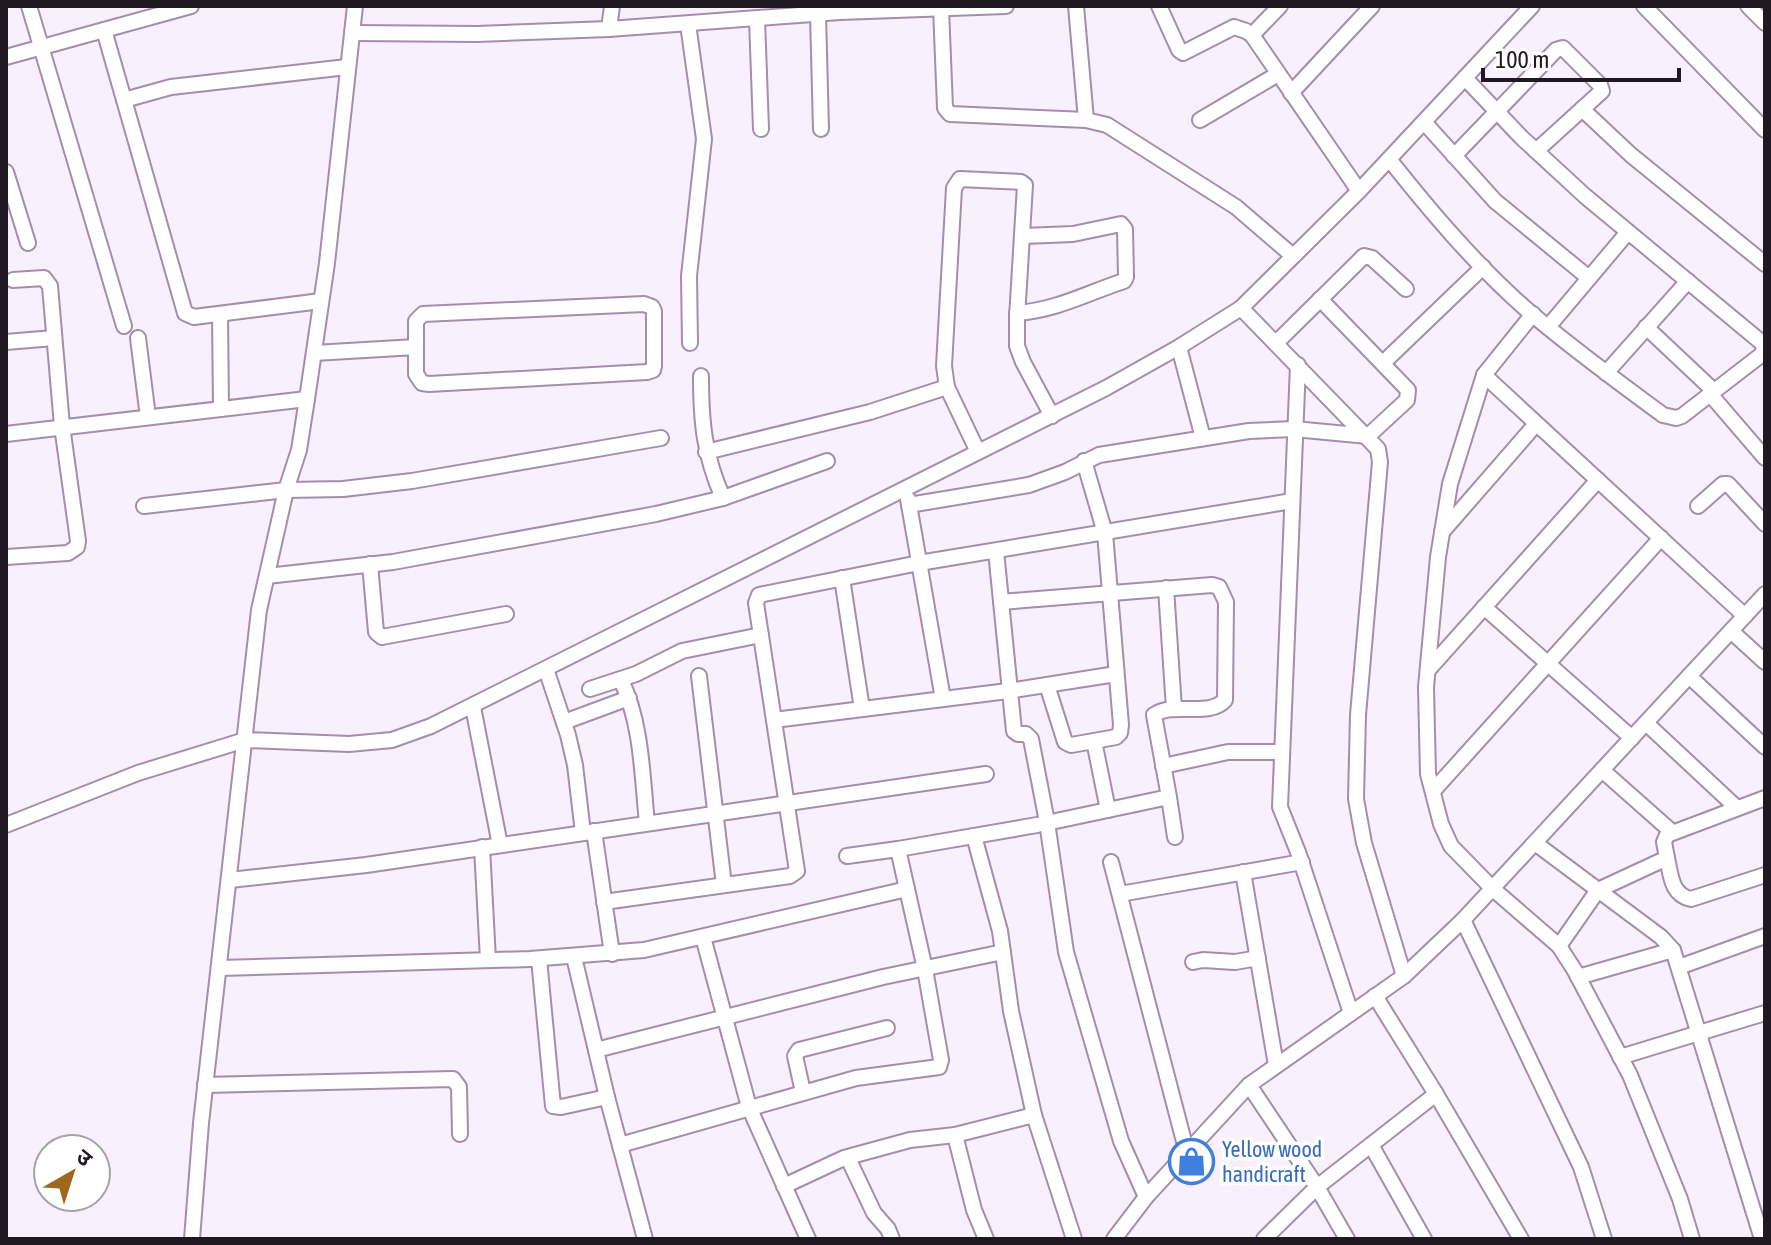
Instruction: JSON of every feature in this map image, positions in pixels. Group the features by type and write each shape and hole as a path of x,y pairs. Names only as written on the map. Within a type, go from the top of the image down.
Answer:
{"street":[{"path":"29,6 124,326"},
{"path":"6,57 191,6"},
{"path":"192,1239 205,1085 259,610 286,490 299,450 321,301 355,6"},
{"path":"609,29 612,6"},
{"path":"352,33 477,34 609,29 890,8 1006,6"},
{"path":"1076,6 1086,120"},
{"path":"1159,6 1183,53 1234,27 1252,35 1359,191"},
{"path":"1252,35 1280,6"},
{"path":"1291,93 1372,6"},
{"path":"6,825 138,773 245,740 349,744 392,740 431,726 1052,416 1179,347 1241,308 1359,191 1532,6"},
{"path":"1644,6 1765,130"},
{"path":"1748,6 1765,23"},
{"path":"941,8 946,111 956,115 1086,120 1107,125 1214,191 1293,256"},
{"path":"818,14 821,129"},
{"path":"757,19 761,129"},
{"path":"688,24 704,139 689,276 690,343"},
{"path":"104,30 185,313 194,317 321,301"},
{"path":"1454,156 1560,48 1566,49 1602,89 1536,151"},
{"path":"124,100 171,87 347,67"},
{"path":"1200,120 1278,74"},
{"path":"1389,159 1435,217 1533,314 1606,373 1670,418 1682,416 1761,355 1765,348 1536,151 1465,78"},
{"path":"1582,109 1631,155 1765,264"},
{"path":"1424,122 1495,201 1589,278"},
{"path":"6,172 28,243"},
{"path":"978,452 947,387 944,366 956,182 966,178 1021,182 1025,185 1017,346 1052,416"},
{"path":"1017,313 1040,311 1075,301 1124,281 1126,277 1125,229 1121,224 1073,234 1023,236"},
{"path":"1548,327 1628,232"},
{"path":"1276,343 1364,256 1372,258 1406,289"},
{"path":"1383,363 1483,267"},
{"path":"6,557 68,553 77,547 49,281 44,278 13,280"},
{"path":"1606,373 1688,281"},
{"path":"909,505 1029,485 1099,455 1249,431 1294,429 1368,436 1407,400 1405,385 1320,299"},
{"path":"644,304 654,311 654,366 647,372 429,384 422,383 416,374 416,347 416,321 423,314 644,304"},
{"path":"1241,308 1378,449 1380,462 1358,715 1356,799 1364,843 1404,976"},
{"path":"220,314 221,409"},
{"path":"1533,314 1484,375 1450,484 1428,670 1428,774 1441,824 1451,846 1493,889 1559,946 1578,977 1658,1139 1692,1239"},
{"path":"1646,327 1712,393 1765,458"},
{"path":"6,342 54,338"},
{"path":"138,338 148,417"},
{"path":"314,353 416,347"},
{"path":"1179,347 1203,438"},
{"path":"1298,365 1280,807 1302,862 1351,1013"},
{"path":"1484,375 1745,616"},
{"path":"701,376 701,419 706,452 723,498"},
{"path":"706,452 870,412 947,387"},
{"path":"6,434 307,399"},
{"path":"1442,532 1536,424"},
{"path":"144,506 286,490 343,489 412,481 661,438"},
{"path":"267,576 370,564 626,520 723,498 827,461"},
{"path":"1047,685 1065,742 1071,745 1116,737 1120,733 1105,533 1084,461"},
{"path":"1428,670 1598,480"},
{"path":"1698,506 1723,484 1728,484 1765,524"},
{"path":"906,487 943,699"},
{"path":"604,902 790,876 797,871 756,603 759,595 919,563 1292,501"},
{"path":"1433,791 1661,538"},
{"path":"996,551 1014,731 1031,739 1066,952 1121,1141 1146,1197"},
{"path":"370,564 376,632 382,637 506,614"},
{"path":"842,578 862,709"},
{"path":"1001,602 1166,588 1219,587 1226,602 1225,700 1217,707 1174,709 1154,715 1175,837"},
{"path":"1166,588 1174,709"},
{"path":"1114,1239 1146,1197 1249,1085 1404,976 1463,920 1765,594"},
{"path":"1484,607 1632,738"},
{"path":"1731,631 1765,662"},
{"path":"590,689 621,680 682,651 761,635"},
{"path":"546,669 575,765 612,954"},
{"path":"774,720 1008,691 1116,674"},
{"path":"699,676 724,885"},
{"path":"1689,676 1765,747"},
{"path":"621,680 637,730 647,823"},
{"path":"564,722 629,698"},
{"path":"473,707 500,845"},
{"path":"1646,723 1737,808"},
{"path":"1094,741 1108,810"},
{"path":"1163,766 1228,752 1281,752"},
{"path":"1602,770 1672,832"},
{"path":"230,880 366,865 986,774"},
{"path":"847,856 974,836 1169,797"},
{"path":"1765,798 1672,832 1664,839 1675,892 1682,898 1691,899 1765,875"},
{"path":"974,836 995,911 1011,1011 1034,1115 1074,1239"},
{"path":"1535,843 1661,937 1673,950 1762,1239"},
{"path":"482,847 488,960"},
{"path":"620,1145 856,1078 936,1069 942,1065 925,969 898,849"},
{"path":"1559,946 1598,890 1667,858"},
{"path":"1111,862 1187,1153"},
{"path":"1120,894 1302,862"},
{"path":"1243,872 1276,1065"},
{"path":"219,968 612,954 644,950 907,889"},
{"path":"1463,920 1581,1167 1604,1239"},
{"path":"1679,967 1765,936"},
{"path":"703,937 749,1107 808,1239"},
{"path":"1578,977 1673,950"},
{"path":"596,1050 724,1016 1003,952"},
{"path":"574,957 645,1239"},
{"path":"1193,962 1235,962 1258,958"},
{"path":"539,959 553,1106 607,1097"},
{"path":"1375,996 1521,1239"},
{"path":"1620,1057 1764,1018"},
{"path":"803,1092 795,1056 799,1050 887,1028"},
{"path":"205,1085 453,1079 459,1087 460,1134"},
{"path":"1249,1085 1317,1187 1347,1239"},
{"path":"1269,1237 1317,1187 1436,1094"},
{"path":"784,1186 839,1160 910,1140 955,1135 1034,1115"},
{"path":"955,1135 974,1210 986,1239"},
{"path":"1371,1145 1424,1239"},
{"path":"848,1158 874,1213 888,1229 892,1239"}],"place":[{"name":"Yellow wood handicraft","path":"1191,1162"}]}
